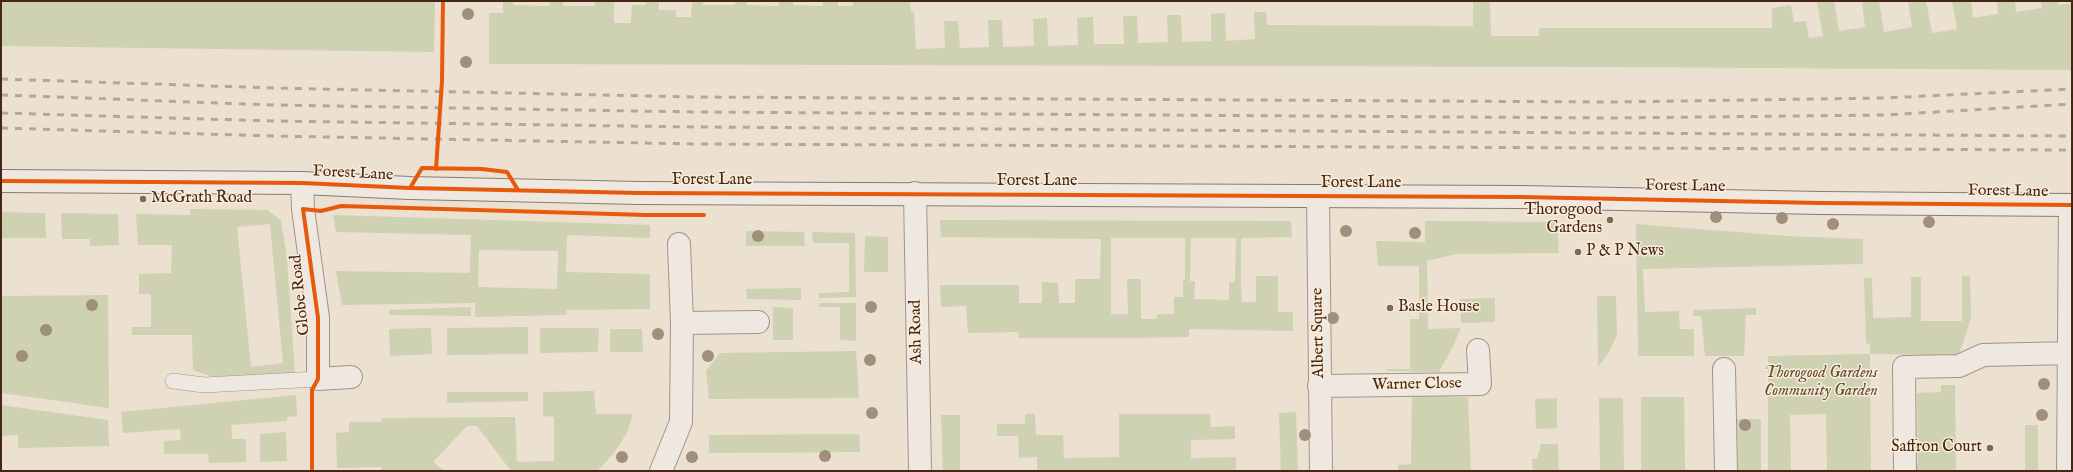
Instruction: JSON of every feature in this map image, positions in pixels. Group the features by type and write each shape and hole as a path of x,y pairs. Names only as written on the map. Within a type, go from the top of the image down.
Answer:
{"street":[{"name":"Forest Lane","path":"1,181 302,184 639,193 915,193 1521,197 2071,205"},
{"name":"Globe Road","path":"302,184 303,210 318,318 318,379"},
{"name":"Ash Road","path":"915,193 920,471"},
{"name":"Albert Square","path":"1318,196 1321,471"},
{"path":"2068,471 2069,352 2071,326 2071,205"},
{"path":"661,471 682,422 682,323 679,244"},
{"path":"682,323 758,322"},
{"name":"Warner Close","path":"1320,386 1480,384 1478,350"},
{"path":"1905,470 1904,367 1959,366 1983,355 2069,352"},
{"path":"1724,369 1726,471"},
{"path":"318,379 351,377"}],"lane":[{"path":"173,381 204,386 318,379"}],"green space":[{"path":"1,1 435,1 434,52 1,46"},
{"path":"503,1 513,1 513,5 549,6 550,1 563,1 563,6 595,6 595,1 614,1 614,23 631,23 632,5 646,5 646,1 659,1 659,10 676,10 676,17 691,17 692,1 703,1 703,5 735,5 736,1 747,1 747,5 779,6 779,1 793,1 793,5 823,6 823,1 838,1 838,6 853,6 853,1 910,1 911,12 914,12 916,49 945,48 944,21 958,21 960,48 989,47 988,20 1002,20 1003,47 1034,46 1033,19 1047,18 1048,46 1078,45 1077,18 1087,17 1093,17 1094,44 1124,44 1123,16 1137,16 1138,43 1168,42 1167,15 1181,15 1182,42 1211,41 1211,14 1225,13 1226,41 1255,39 1254,12 1266,12 1267,25 1473,26 1473,1 1490,1 1491,36 1539,36 1539,28 1772,28 1772,8 1791,5 1794,22 1806,21 1809,38 1823,36 1817,2 1834,1 1839,31 1865,27 1862,1 1879,1 1884,32 1912,27 1908,1 1926,1 1932,33 1957,29 1952,1 1971,1 1973,18 1998,14 1997,1 2015,1 2016,12 2042,8 2041,1 2058,1 2059,5 2072,3 2072,70 1608,67 489,64 489,13 503,13"},
{"path":"190,209 267,210 281,220 287,259 295,374 215,378 193,370 192,335 132,335 132,327 151,327 151,294 139,294 139,274 171,273 172,245 138,245 136,214 190,215","holes":["270,224 283,363 251,367 237,227"]},
{"path":"1,212 45,213 46,238 1,238"},
{"path":"61,213 118,214 119,245 90,246 90,239 62,239"},
{"path":"333,215 650,225 650,238 567,235 566,272 650,274 650,309 567,310 566,315 475,317 475,303 342,305 336,271 470,273 471,235 336,232","holes":["479,250 558,251 557,289 478,287"]},
{"path":"940,220 1291,221 1292,237 1241,238 1241,285 1242,302 1256,302 1256,276 1278,276 1278,312 1293,312 1293,331 1189,329 1189,337 1132,338 1019,338 1018,332 968,333 966,306 941,307 940,285 1019,285 1019,303 1042,303 1042,282 1058,283 1059,303 1075,303 1075,279 1100,279 1101,239 941,237","holes":["1111,238 1185,238 1185,279 1183,279 1183,297 1174,297 1174,314 1157,314 1157,319 1141,319 1141,279 1127,279 1128,314 1111,314","1191,238 1236,238 1235,282 1229,282 1229,300 1194,299 1195,281 1190,281"]},
{"path":"1425,221 1557,222 1559,253 1456,254 1427,261 1428,329 1461,328 1439,372 1387,371 1387,369 1410,369 1410,319 1419,319 1419,266 1378,266 1376,241 1425,242"},
{"path":"1636,224 1787,236 1863,239 1863,264 1643,269 1645,312 1679,311 1680,329 1694,329 1694,356 1638,356"},
{"path":"746,231 804,232 805,246 746,246"},
{"path":"812,232 855,233 856,297 819,298 819,293 849,292 849,243 813,243"},
{"path":"865,236 888,237 888,272 864,272"},
{"path":"1962,276 1970,276 1971,318 1959,355 1870,354 1870,344 1866,343 1864,278 1872,278 1873,318 1911,317 1911,277 1921,277 1921,321 1962,321"},
{"path":"801,288 801,300 747,299 746,289"},
{"path":"108,295 109,408 1,393 1,296"},
{"path":"1597,296 1616,296 1617,335 1609,352 1598,367"},
{"path":"1495,298 1495,322 1461,323 1460,299"},
{"path":"820,303 856,303 856,341 840,340 840,307 819,307"},
{"path":"471,307 471,316 389,315 389,310"},
{"path":"773,307 793,308 793,340 773,340"},
{"path":"1756,308 1756,315 1746,315 1744,356 1705,356 1701,316 1693,316 1693,310"},
{"path":"528,327 528,354 447,355 447,328"},
{"path":"431,328 432,354 390,356 389,329"},
{"path":"540,328 599,328 598,352 540,353"},
{"path":"610,329 642,329 643,352 610,352"},
{"path":"856,351 859,398 709,399 706,371 720,353"},
{"name":"Thorogood Gardens Community Garden","path":"1870,354 1871,471 1827,471 1826,414 1790,415 1791,471 1768,471 1768,356"},
{"path":"1941,385 1955,385 1956,471 1914,471 1914,463 1918,463 1917,393 1941,392"},
{"path":"594,391 596,414 633,414 627,433 613,454 597,471 511,471 477,426 467,426 433,462 445,471 381,471 381,467 337,468 336,433 349,432 349,422 381,422 382,418 515,417 517,462 554,461 554,417 543,416 543,392"},
{"path":"447,392 528,392 528,401 447,403"},
{"path":"296,395 297,416 287,417 287,421 231,425 232,439 246,439 246,462 209,463 208,454 164,454 164,441 181,440 180,429 123,433 121,412"},
{"path":"1412,395 1468,397 1471,471 1398,471 1398,465 1411,464"},
{"path":"1641,397 1684,397 1685,471 1641,471"},
{"path":"1557,398 1557,428 1536,429 1535,399"},
{"path":"1599,398 1623,398 1624,471 1600,471"},
{"path":"1,405 108,420 109,446 18,448 18,435 1,436"},
{"path":"1296,412 1298,471 1281,471 1279,413"},
{"path":"1025,414 1035,414 1036,435 1063,435 1064,458 1119,457 1119,414 1210,414 1211,427 1235,426 1235,439 1191,440 1191,458 1236,457 1236,471 998,471 1037,470 1037,457 1019,458 1018,436 997,436 997,424 1025,424"},
{"path":"941,415 960,415 960,471 943,471"},
{"path":"1737,419 1761,419 1761,471 1738,471"},
{"path":"2025,425 2038,425 2038,471 2025,471"},
{"path":"286,432 287,461 260,462 260,434"},
{"path":"859,434 860,452 709,453 709,435"},
{"path":"1541,444 1558,444 1559,471 1533,471 1532,459 1537,459"}],"railway":[{"path":"1,79 274,88 697,97 1611,102 1884,98 2072,89"},
{"path":"1,95 274,105 697,112 1610,118 1885,115 2072,104"},
{"path":"1,113 273,121 697,127 2072,136"},
{"path":"1,128 273,136 698,144 2072,150"}],"cycle path":[{"path":"436,169 442,81 443,1"},
{"path":"410,188 422,168 482,169 507,172 518,190"},
{"path":"1,181 302,183 410,188 639,193 1521,197 1820,203 2072,205"},
{"path":"312,471 312,390 318,379 318,318 303,209 321,211 341,206 646,215 704,215"}],"place":[{"name":"McGrath Road","path":"143,199"},
{"name":"Thorogood Gardens","path":"1610,220"},
{"name":"P & P News","path":"1578,252"},
{"name":"Basle House","path":"1390,308"},
{"name":"Saffron Court","path":"1990,448"}]}
